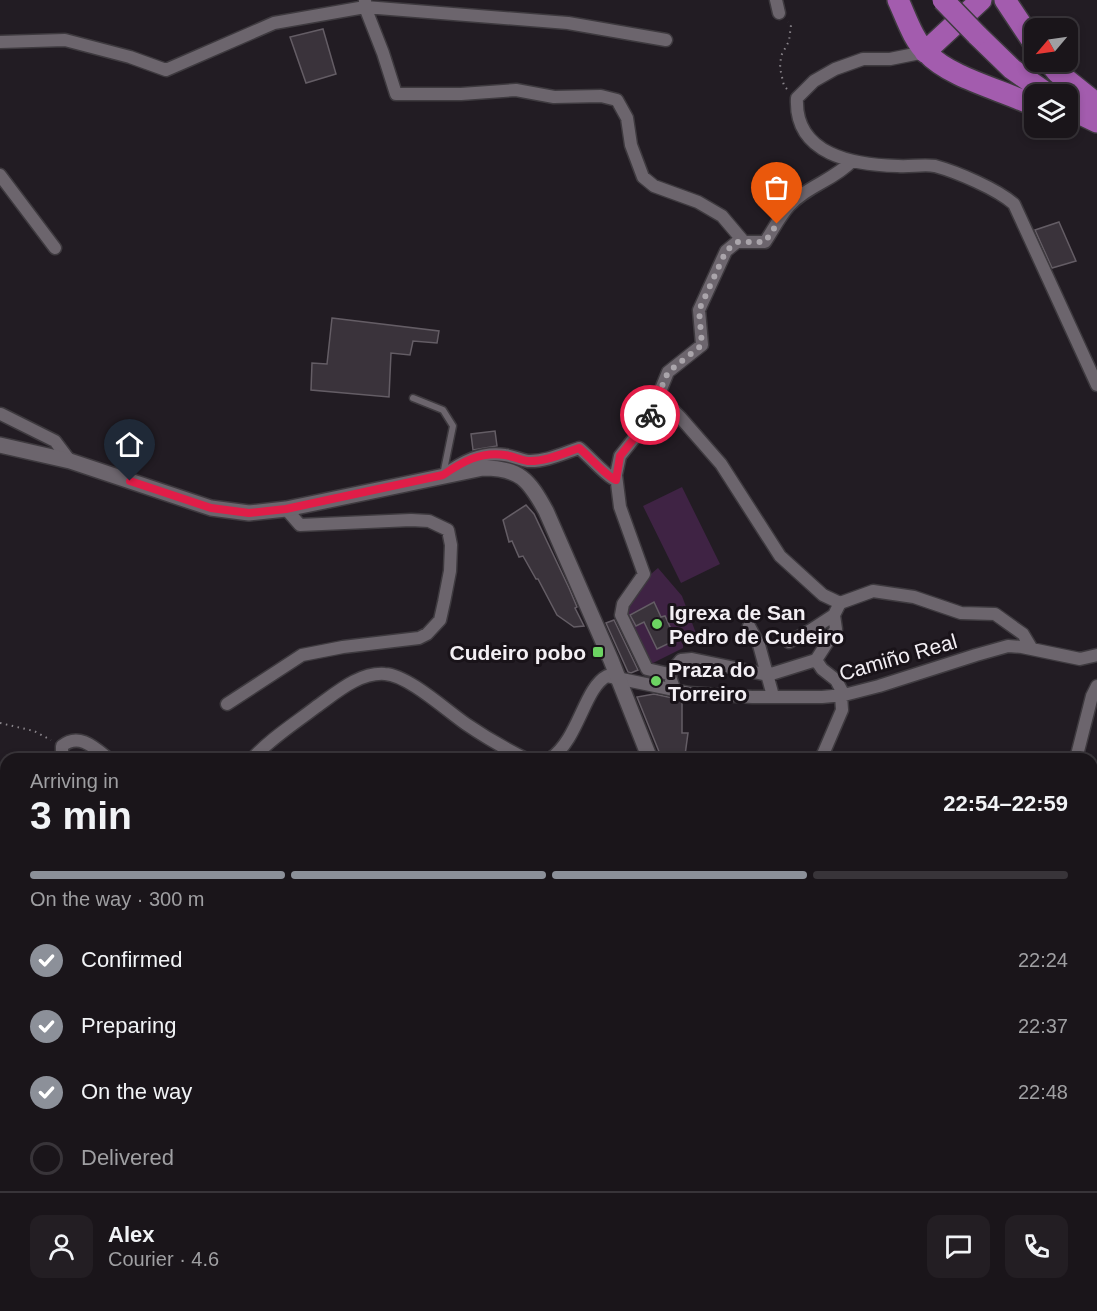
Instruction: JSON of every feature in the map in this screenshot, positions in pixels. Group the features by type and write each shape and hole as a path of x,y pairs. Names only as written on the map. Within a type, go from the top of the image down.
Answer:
{"highway":[{"path":"898,0 909,26 925,52 946,69 1024,100"},
{"path":"943,0 1012,69 1034,84"},
{"path":"925,52 981,0"},
{"path":"1005,0 1024,28"},
{"path":"1058,72 1097,104"},
{"path":"1078,113 1097,122"},
{"path":"1078,127 1097,136"}],"street":[{"path":"776,0 779,14"},
{"path":"0,42 65,40 130,57 166,70 274,23 365,4 568,23 666,40"},
{"path":"365,4 396,94 461,94 516,90 554,97 601,96 617,100 627,118 631,145 643,177 654,186 698,202 722,216 744,242"},
{"path":"925,52 890,59 863,59 835,69 814,81 797,98 796,111 805,132 820,149 841,160 896,166 934,166 1004,195 1014,204 1097,385"},
{"path":"669,674 646,669 621,615 623,604 644,574 620,507 616,480 620,456 648,421 668,372 702,345 699,310 726,251 737,242 765,242 789,206 817,184 842,171 852,161"},
{"path":"0,175 55,248"},
{"path":"658,395 721,464 780,556 823,595 840,603"},
{"path":"1,414 55,441 70,461"},
{"path":"0,445 70,461 211,508 249,513 286,509 443,475 494,468 512,471 526,479 546,511 618,677 648,753"},
{"path":"443,475 464,461 480,456 503,454 529,461 542,460 579,448 600,466 609,478 616,480"},
{"path":"226,704 302,655 343,647 419,638 434,629 440,620 450,571 451,544 447,530 429,521 411,520 300,525 286,509"},
{"path":"789,642 834,615 840,603 873,591 914,597 961,614 995,614 1023,634 1032,649"},
{"path":"669,674 681,660 692,658 768,675 819,655 836,629 834,615"},
{"path":"749,626 759,645 773,696"},
{"path":"811,630 822,669 836,681 842,695 842,710 824,753"},
{"name":"Camiño Real","path":"618,677 675,691 752,697 842,695 885,685 998,648 1015,646 1080,659 1097,655"},
{"path":"258,753 347,686 372,675 384,673 405,680 467,725 516,753"},
{"path":"669,674 675,691"},
{"path":"556,753 572,735 588,701 602,679 607,676 618,677"},
{"path":"1078,753 1092,696 1097,686"},
{"path":"62,753 62,746 68,742 80,740 101,753"}],"lane":[{"path":"412,398 443,410 453,426 443,475"}],"path":[{"path":"779,14 791,25 789,41 781,56 780,68 784,86 797,98"},
{"path":"0,723 34,731 62,746"}],"shaded area":[{"path":"682,487 720,564 681,583 643,506"},
{"path":"658,568 682,596 697,636 683,637 683,648 647,666 632,636 626,614 633,593"}],"building":[{"path":"323,29 336,74 306,83 290,37"},
{"path":"1059,222 1076,261 1052,268 1035,230"},
{"path":"332,318 439,331 437,343 413,341 410,355 391,353 389,397 311,390 312,363 327,364"},
{"path":"495,431 497,446 473,450 471,434"},
{"path":"526,505 534,514 584,626 574,627 557,615 523,556 519,557 512,541 509,542 503,520"},
{"name":"Igrexa de San Pedro de Cudeiro","path":"654,602 661,617 665,616 676,640 657,649 644,622 636,626 630,615"},
{"path":"614,620 638,670 631,673 628,672 606,623"},
{"path":"654,694 682,700 682,733 688,733 685,753 660,753 637,697"}],"way so far":[{"path":"650,415 668,372 702,345 699,310 726,251 737,242 765,242 777,224"}],"place":[{"name":"Igrexa de San Pedro de Cudeiro","path":"657,624"},
{"name":"Cudeiro pobo","path":"598,652"},
{"name":"Praza do Torreiro","path":"656,681"}],"route":[{"path":"130,481 211,508 249,513 286,509 443,475 464,461 480,456 503,454 529,461 542,460 579,448 600,466 609,478 616,480 620,456 648,421 650,415"}]}
